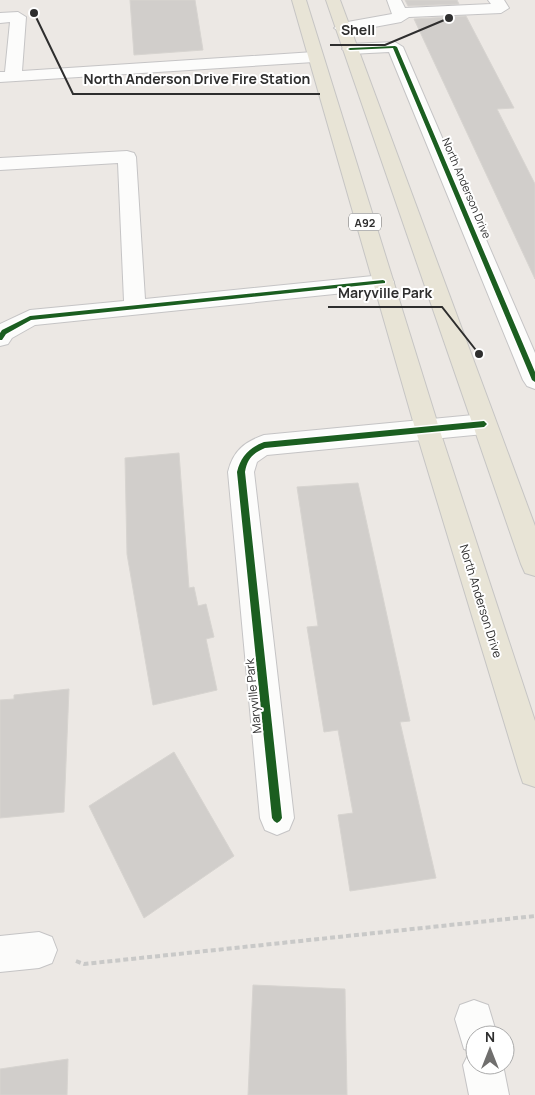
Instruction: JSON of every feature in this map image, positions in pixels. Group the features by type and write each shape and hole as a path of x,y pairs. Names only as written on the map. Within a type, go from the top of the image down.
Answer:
{"main road":[{"name":"North Anderson Drive","path":"299,0 314,57 427,428 535,771"},
{"path":"333,0 535,564"}],"street":[{"path":"342,28 400,16 396,7 502,8 496,0"},
{"path":"0,18 18,17 7,76 314,57"},
{"name":"North Anderson Drive","path":"350,50 395,47 535,380"},
{"path":"0,164 127,157 135,308"},
{"path":"0,338 4,332 30,318 384,282"},
{"name":"Maryville Park","path":"277,818 241,472 244,458 252,450 264,445 484,424"},
{"path":"0,954 39,950"},
{"path":"485,1075 489,1095"}],"path":[{"path":"39,950 84,964 535,916"}],"building":[{"path":"130,0 195,0 203,50 134,55"},
{"path":"405,0 457,0 459,4 408,6"},
{"path":"466,16 514,108 497,109 535,184 535,279 414,19"},
{"path":"179,453 189,588 194,587 198,606 206,604 214,637 206,639 217,690 153,705 127,554 125,458"},
{"path":"358,483 410,721 400,722 436,878 350,891 338,815 353,813 338,730 324,732 307,627 318,626 297,487"},
{"path":"69,689 64,812 0,818 0,700 14,699 14,695"},
{"path":"174,752 234,856 144,918 89,806"},
{"path":"253,985 345,989 347,1095 248,1095"},
{"path":"68,1059 67,1095 0,1095 0,1069"}],"cycle path":[{"path":"350,49 395,47 535,380"},
{"path":"0,338 4,332 30,318 383,282"},
{"path":"277,818 241,472 246,458 251,452 264,445 484,424"}],"place":[{"name":"North Anderson Drive Fire Station","path":"34,13"},
{"name":"Shell","path":"449,18"},
{"name":"Maryville Park","path":"479,354"}]}
